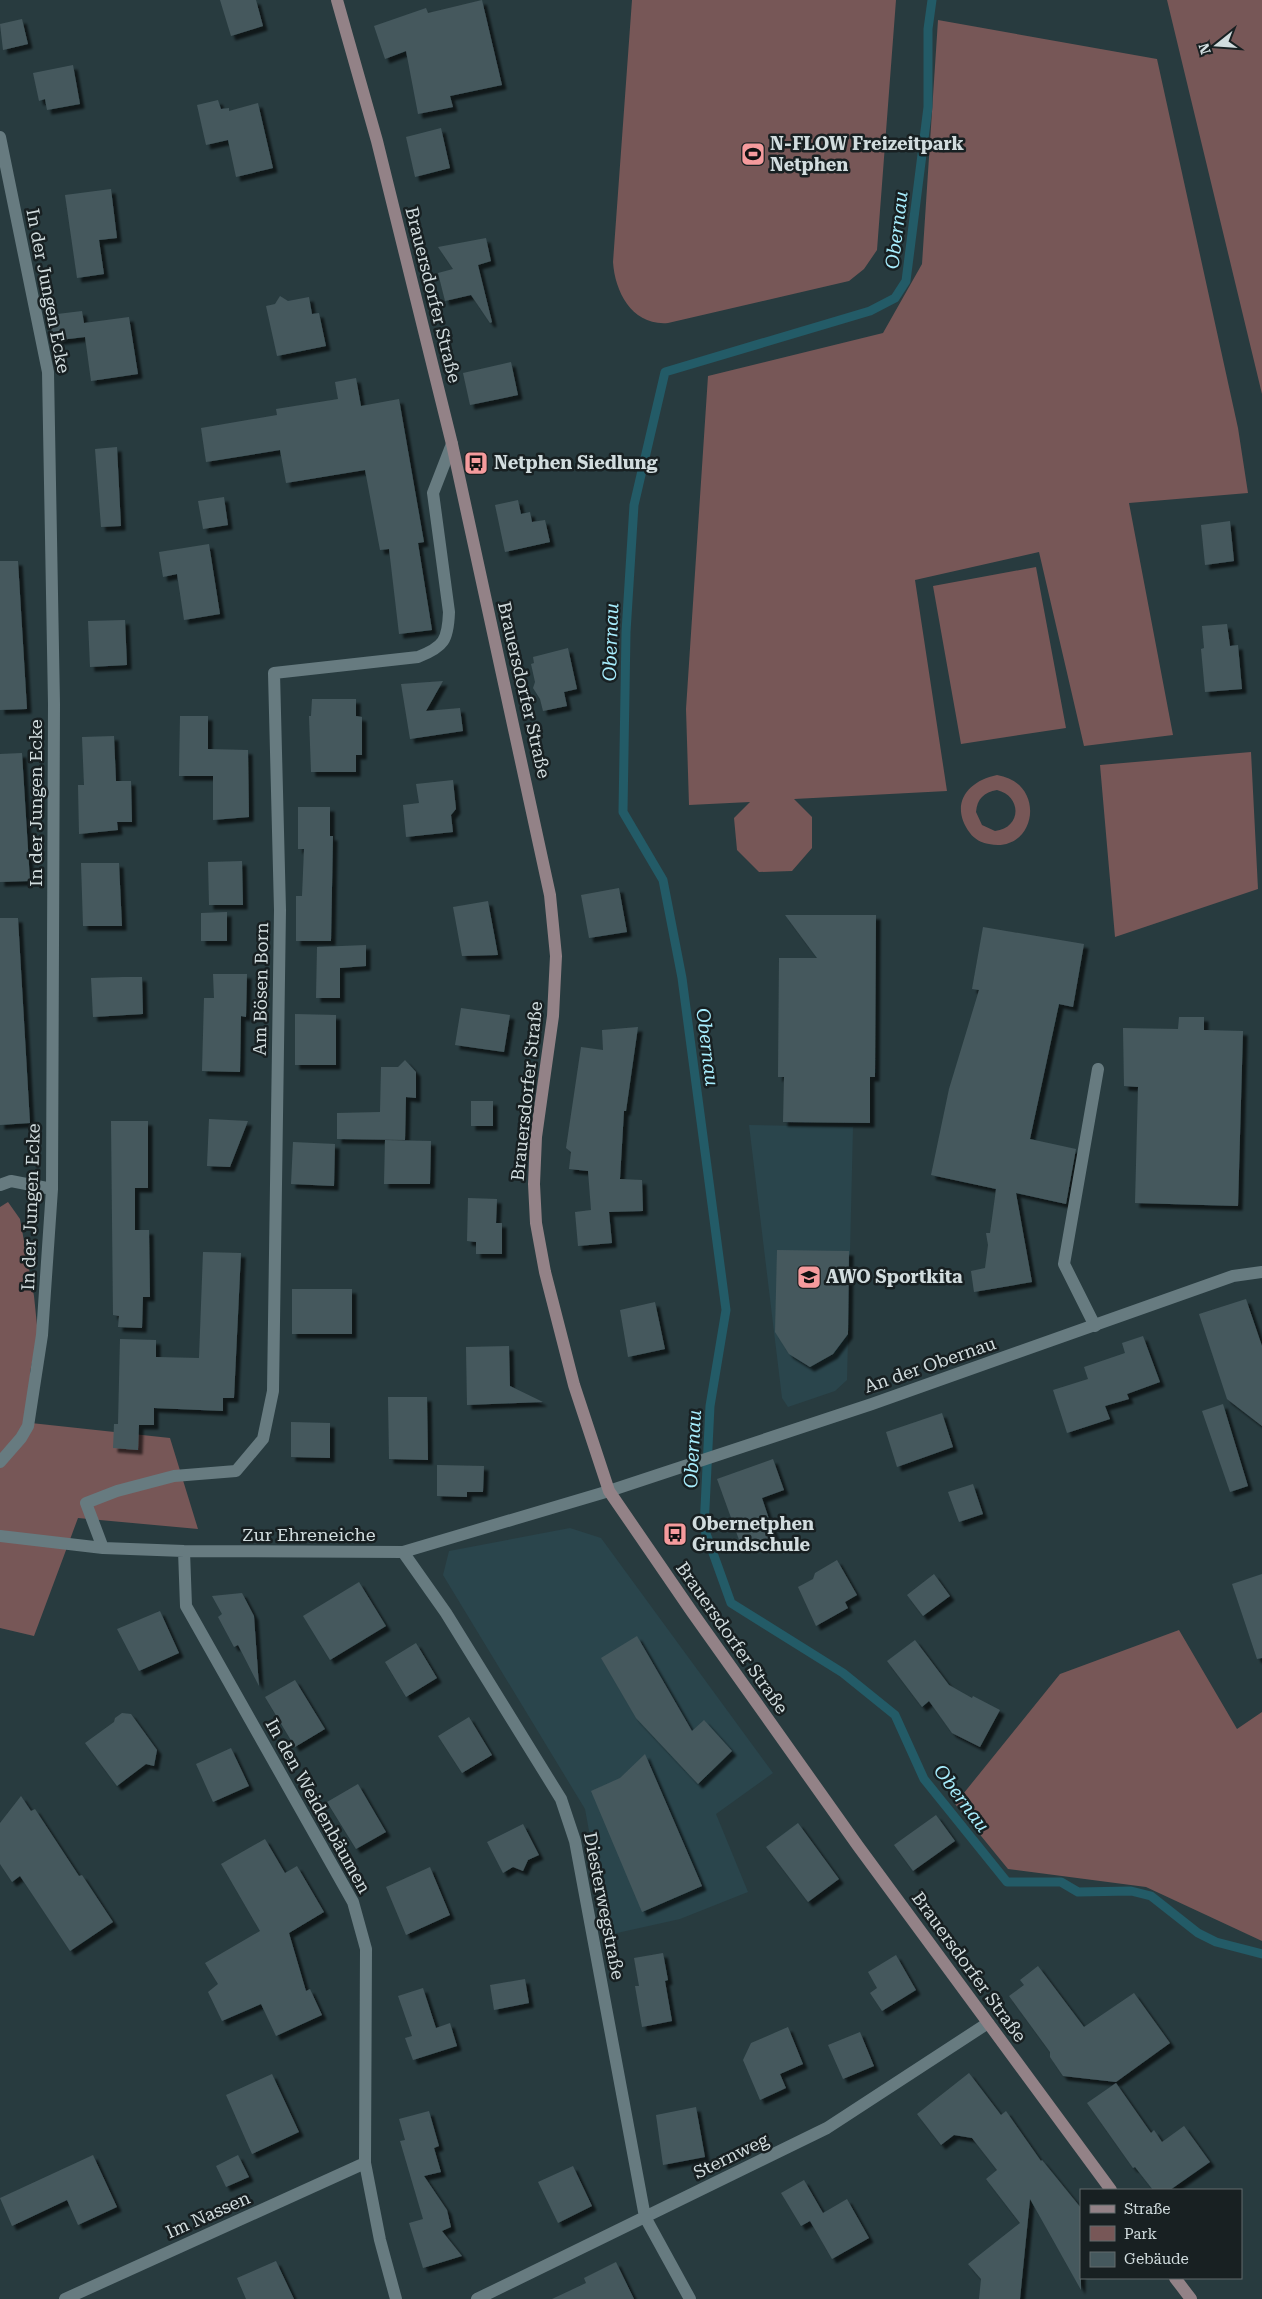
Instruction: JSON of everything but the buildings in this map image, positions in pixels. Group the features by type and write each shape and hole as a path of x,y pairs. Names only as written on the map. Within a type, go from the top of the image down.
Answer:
{"street":[{"name":"Brauersdorfer Straße","path":"336,0 377,141 452,444 550,895 556,956 554,996 536,1138 534,1184 536,1223 574,1385 609,1491 692,1612 858,1846 1110,2189"},
{"name":"In der Jungen Ecke","path":"0,137 48,372 54,704 52,1189 42,1335 28,1426 21,1438 0,1462"},
{"name":"Am Bösen Born","path":"103,1548 86,1503 116,1491 174,1476 236,1471 263,1439 273,1391 280,910 274,673 418,657 432,652 444,643 448,630 449,612 433,493 452,444"},
{"path":"1095,1326 1064,1264 1098,1069"},
{"path":"0,1185 11,1181 52,1189"},
{"name":"An der Obernau","path":"609,1491 684,1464 872,1404 1233,1276 1262,1272"},
{"name":"Zur Ehreneiche","path":"0,1536 103,1548 184,1552 403,1552 609,1491"},
{"name":"In den Weidenbäumen","path":"184,1552 186,1606 353,1902 366,1949 365,2163 380,2240 396,2299"},
{"name":"Diesterwegstraße","path":"403,1552 450,1621 561,1799 576,1841 645,2217 690,2299"},
{"name":"Sternweg","path":"477,2299 828,2128 988,2023"},
{"name":"Im Nassen","path":"65,2299 365,2163"},
{"path":"1176,2279 1191,2299"}],"shaded area":[{"name":"AWO Sportkita","path":"749,1125 853,1127 847,1380 835,1391 788,1407 782,1398"},
{"path":"570,1528 601,1538 773,1773 716,1814 748,1892 680,1919 608,1935 585,1809 443,1575 449,1551"}],"green space":[{"name":"N-FLOW Freizeitpark Netphen","path":"632,0 896,0 877,250 864,269 849,281 668,323 656,323 645,319 628,305 618,285 613,262"},
{"path":"1167,0 1262,0 1262,394"},
{"path":"938,20 1157,59 1238,428 1248,493 1129,503 1173,735 1084,746 1039,552 915,580 947,791 794,799 812,817 812,848 792,871 759,872 737,850 734,818 750,802 689,805 686,709 708,376 883,333 922,264"},
{"path":"1036,567 1066,728 961,744 933,586"},
{"path":"1251,752 1258,889 1115,937 1100,765"},
{"path":"997,775 1013,781 1024,791 1029,803 1030,816 1026,829 1017,839 1005,844 989,844 976,839 964,823 961,813 961,804 964,796 977,783","holes":["997,790 1005,793 1011,799 1016,812 1010,824 1004,829 995,831 982,825 976,812 982,797"]},
{"path":"8,1202 20,1219 34,1296 38,1335 30,1372 31,1423 170,1438 198,1529 78,1518 34,1636 0,1628 0,1207"},
{"path":"1179,1630 1237,1729 1262,1712 1262,1941 1146,1887 1008,1869 955,1804 1060,1674"}],"waterway":[{"name":"Obernau","path":"932,0 928,29 928,107 906,281 895,298 870,311 665,372 634,505 626,632 623,812 663,880 682,978 726,1310 710,1406 704,1528 731,1603 843,1673 895,1715 924,1779 1007,1882 1061,1882 1078,1892 1131,1891 1151,1896 1198,1933 1216,1942 1262,1954"}],"place":[{"name":"N-FLOW Freizeitpark Netphen","path":"753,154"},
{"name":"Netphen Siedlung","path":"476,463"},
{"name":"AWO Sportkita","path":"809,1277"},
{"name":"Obernetphen Grundschule","path":"675,1534"}]}
